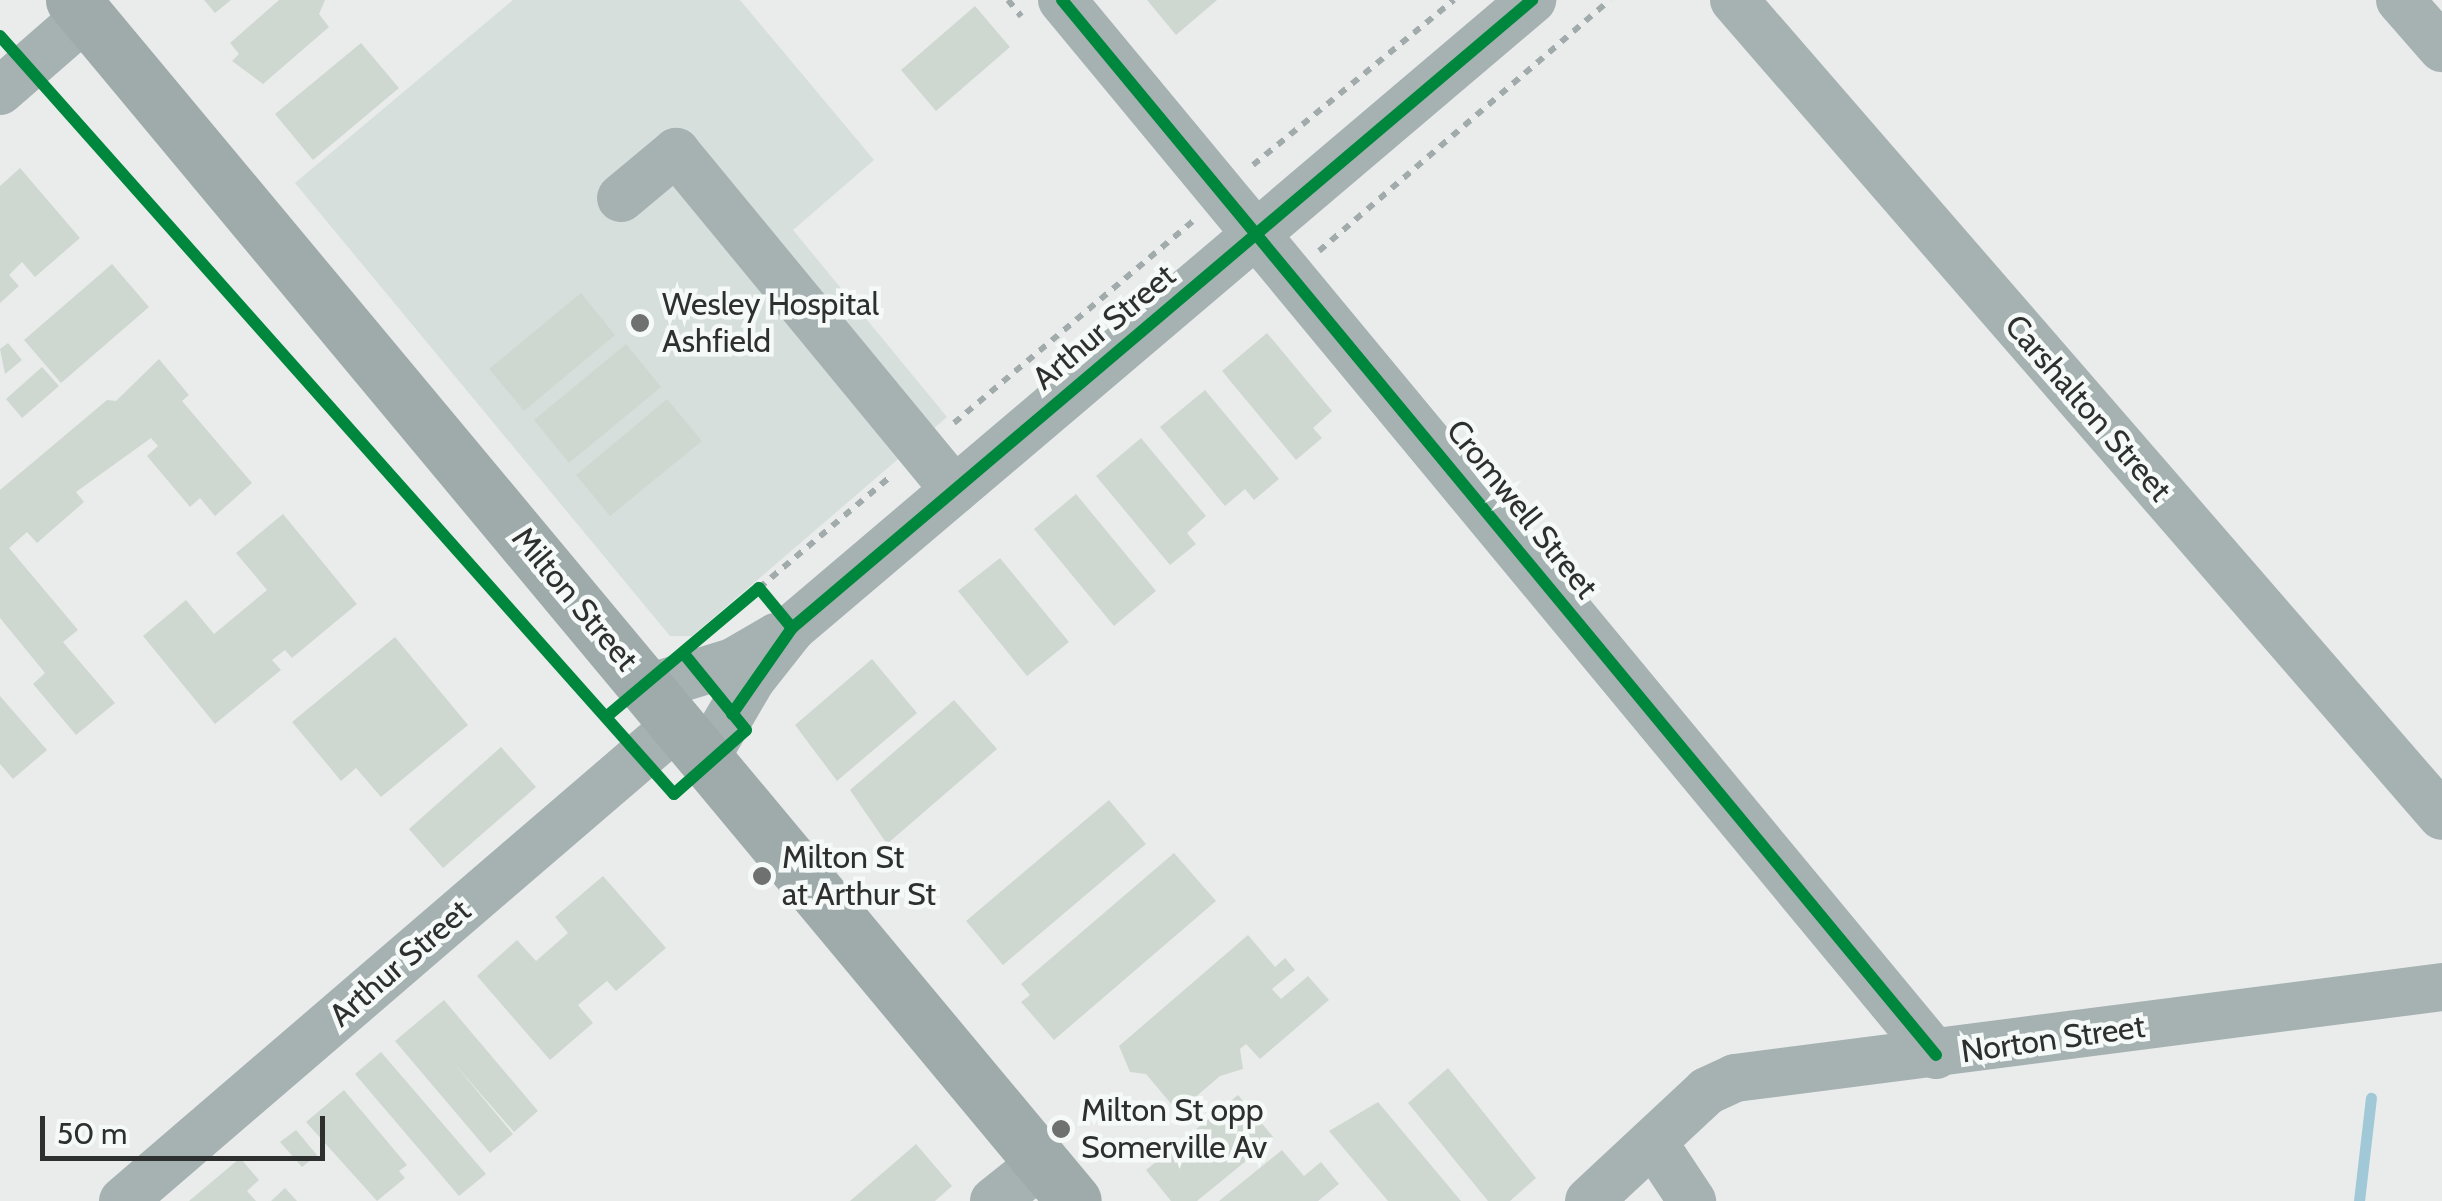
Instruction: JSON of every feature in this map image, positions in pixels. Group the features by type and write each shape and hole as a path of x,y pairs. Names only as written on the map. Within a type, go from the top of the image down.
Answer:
{"main road":[{"name":"Milton Street","path":"80,8 1058,1182"}],"street":[{"name":"Arthur Street","path":"123,1201 677,724 733,662 792,628 1532,0"},
{"name":"Carshalton Street","path":"1734,0 2442,816"},
{"path":"2400,0 2442,48"},
{"path":"0,91 80,8"},
{"name":"Cromwell Street","path":"1047,15 1258,232 1936,1054"},
{"path":"621,198 676,152 955,490"},
{"name":"Arthur Street","path":"677,724 750,680 792,628"},
{"name":"Norton Street","path":"1589,1201 1720,1082 2442,987"},
{"path":"1653,1142 1692,1201"},
{"path":"994,1201 1058,1182"}],"path":[{"path":"1008,0 1047,15"},
{"path":"1242,152 1255,168 1454,0"},
{"path":"1320,251 1610,0"},
{"path":"744,602 1193,220 1180,206"},
{"path":"759,588 792,628"}],"shaded area":[{"name":"Wesley Hospital Ashfield","path":"513,0 740,0 874,160 793,230 947,417 692,636 670,636 295,183"}],"building":[{"path":"204,0 231,0 215,13"},
{"path":"279,0 325,0 319,14 329,27 263,84 232,61 239,54 230,43"},
{"path":"1147,0 1217,0 1176,35"},
{"path":"975,6 1010,47 936,111 901,70"},
{"path":"361,43 399,88 313,160 275,114"},
{"path":"20,168 80,238 35,277 22,262 9,275 19,286 0,303 0,186"},
{"path":"112,264 149,307 61,383 24,340"},
{"path":"581,293 615,335 524,411 489,369"},
{"path":"1267,333 1332,411 1313,428 1322,438 1296,460 1222,371"},
{"path":"8,343 22,360 5,374 0,349"},
{"path":"626,344 661,387 569,463 534,420"},
{"path":"159,359 189,395 182,401 252,483 215,516 200,498 190,507 147,456 158,446 151,438 76,492 84,502 37,543 27,532 9,548 78,630 63,642 115,703 76,735 33,684 45,673 0,618 0,490 107,400 116,401"},
{"path":"42,367 59,386 22,418 6,399"},
{"path":"1205,390 1279,479 1254,500 1245,489 1225,506 1160,427"},
{"path":"667,399 702,441 610,516 576,475"},
{"path":"1141,438 1206,516 1187,533 1196,544 1170,565 1096,476"},
{"path":"1076,494 1156,591 1114,626 1034,529"},
{"path":"283,514 357,604 292,658 285,650 272,660 281,670 215,724 143,636 186,600 214,634 267,590 236,553"},
{"path":"1000,558 1069,642 1027,676 958,591"},
{"path":"395,637 468,725 381,797 356,768 341,781 292,722"},
{"path":"872,659 917,713 837,781 795,725"},
{"path":"0,696 47,750 13,779 0,764"},
{"path":"954,700 997,749 887,844 850,790"},
{"path":"501,747 536,787 443,868 409,829"},
{"path":"1109,800 1146,844 1003,965 966,921"},
{"path":"1174,853 1216,901 1054,1040 1021,1002 1030,995 1021,984"},
{"path":"603,876 666,948 616,991 607,981 578,1005 593,1023 550,1060 477,976 517,940 536,961 568,933 555,917"},
{"path":"1248,935 1275,967 1285,958 1295,970 1272,989 1281,999 1308,976 1329,1000 1260,1059 1246,1044 1240,1049 1243,1069 1220,1076 1178,1112 1146,1074 1130,1072 1119,1046"},
{"path":"444,1000 538,1111 514,1132 453,1062 513,1134 490,1153 395,1041"},
{"path":"381,1052 486,1174 459,1196 355,1074"},
{"path":"1448,1068 1536,1178 1510,1201 1488,1201 1408,1103"},
{"path":"344,1090 407,1165 399,1171 405,1178 377,1201 306,1122"},
{"path":"1238,1095 1274,1138 1197,1201 1171,1201 1146,1170"},
{"path":"1378,1102 1461,1201 1388,1201 1329,1131"},
{"path":"296,1130 317,1155 302,1167 280,1142"},
{"path":"916,1144 952,1186 935,1201 850,1201"},
{"path":"1282,1150 1304,1176 1321,1162 1339,1184 1318,1201 1219,1201"},
{"path":"240,1158 259,1180 247,1191 256,1201 189,1201"},
{"path":"285,1188 297,1201 271,1201"}],"waterway":[{"path":"2359,1201 2371,1098"}],"cycle path":[{"path":"1062,0 1936,1055"},
{"path":"732,714 792,628 1532,0"},
{"path":"0,36 674,794 746,730 684,654"},
{"path":"606,717 759,588 792,628"}],"place":[{"name":"Wesley Hospital Ashfield","path":"640,323"},
{"name":"Milton St at Arthur St","path":"762,876"},
{"name":"Milton St opp Somerville Av","path":"1061,1129"}]}
